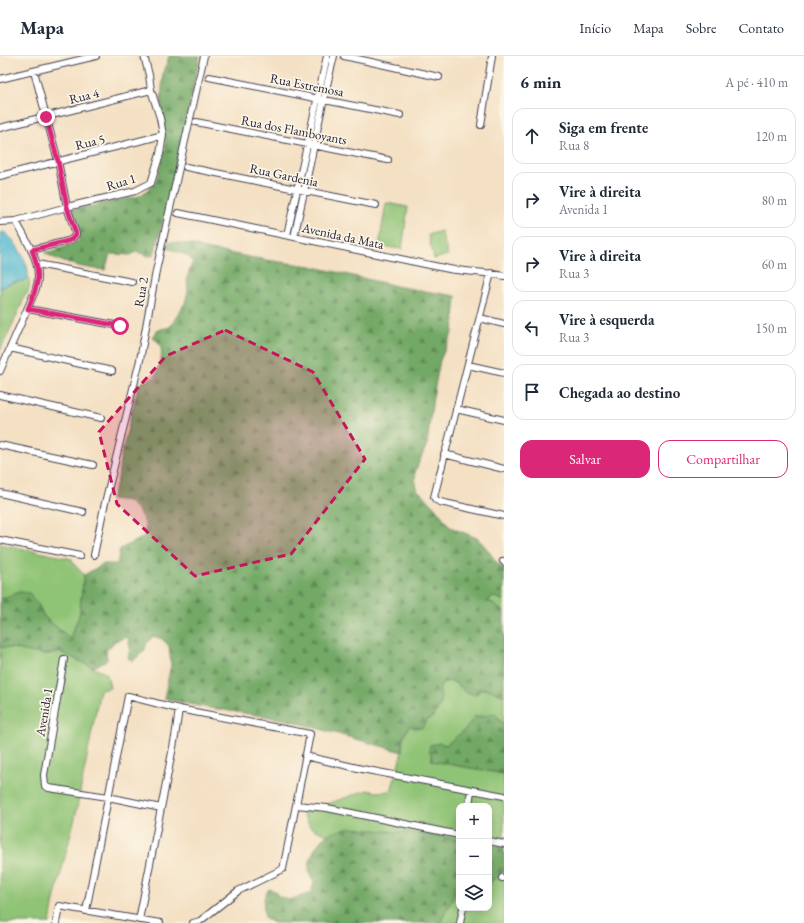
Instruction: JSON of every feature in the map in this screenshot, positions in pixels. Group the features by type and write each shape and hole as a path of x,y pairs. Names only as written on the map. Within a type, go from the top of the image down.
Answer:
{"street":[{"path":"0,79 96,56"},
{"name":"Rua 1","path":"16,222 67,207 135,191 149,184 157,166 162,149 163,135 144,56"},
{"name":"Rua 2","path":"94,555 104,507 140,360 156,271 204,56"},
{"path":"287,235 297,189 310,145 327,56"},
{"path":"320,99 334,56"},
{"path":"344,56 440,77"},
{"path":"480,125 492,56"},
{"path":"32,250 68,241 75,236 75,230 67,207 58,161 34,71"},
{"name":"Rua Estremosa","path":"209,77 400,115"},
{"name":"Rua 4","path":"0,128 151,90"},
{"name":"Rua dos Flamboyants","path":"196,122 388,160"},
{"name":"Rua 5","path":"0,176 163,135"},
{"path":"294,237 305,191 310,145"},
{"name":"Rua Gardenia","path":"186,167 376,205"},
{"name":"Avenida da Mata","path":"178,213 449,269 491,273 504,276"},
{"path":"0,222 16,222 32,250 37,264 38,282 28,309 0,369"},
{"path":"37,264 132,282"},
{"path":"491,273 434,497 438,501 504,516"},
{"path":"28,309 120,326"},
{"path":"480,318 504,324"},
{"path":"10,348 112,371"},
{"path":"468,364 504,373"},
{"path":"0,395 101,418"},
{"path":"456,409 504,420"},
{"path":"0,446 93,465"},
{"path":"444,454 504,469"},
{"path":"0,493 83,512"},
{"path":"0,540 80,556"},
{"name":"Avenida 1","path":"64,660 45,768 45,786 49,788 108,797 161,808"},
{"path":"86,911 128,696 179,709 310,734 283,870 238,891 200,922 193,923"},
{"path":"139,920 175,738 179,709"},
{"path":"305,756 362,769 504,796"},
{"path":"469,803 471,790"},
{"path":"296,805 327,808 456,834"},
{"path":"492,842 504,844"},
{"path":"56,923 59,906 160,923"},
{"path":"460,923 462,911"}],"highlighted area":[{"path":"225,330 313,372 365,459 291,554 195,576 117,504 99,432 166,356"}],"green space":[{"path":"169,56 200,56 172,186 154,255 149,256 137,252 130,255 110,254 105,270 74,265 45,253 74,244 79,240 79,230 72,210 140,196 155,184 166,147 161,103 163,74"},
{"path":"386,203 408,207 402,249 379,246"},
{"path":"441,231 448,255 434,259 428,235"},
{"path":"171,242 189,244 206,249 266,260 310,266 401,287 456,296 453,332 440,360 433,397 427,444 415,472 416,488 434,506 450,527 477,538 497,563 504,568 504,600 494,597 490,598 489,601 504,614 504,696 488,689 480,689 477,694 468,694 456,683 449,681 445,682 440,685 441,702 435,715 427,720 422,728 409,726 403,738 402,752 288,720 198,706 164,698 171,665 169,646 162,639 153,636 147,643 144,651 133,661 128,658 130,648 128,637 115,641 106,651 107,660 94,667 60,652 44,654 0,647 0,599 20,592 29,593 38,604 44,617 70,638 79,616 84,575 103,564 117,564 120,549 144,537 145,523 138,510 128,501 111,499 118,479 120,460 138,387 141,383 155,377 160,365 161,347 152,337 158,330 170,327 185,303 188,291 187,277 193,261 186,255 165,247"},
{"path":"28,277 30,286 27,294 22,298 22,304 0,351 0,289 23,281"},
{"path":"0,544 72,559 74,564 84,575 79,616 70,638 44,617 38,604 20,592 0,599"},
{"path":"494,597 504,600 504,614 489,601 490,598"},
{"path":"0,647 45,654 60,652 107,674 110,688 100,690 75,818 54,900 50,923 0,923"},
{"path":"445,681 449,681 455,683 468,694 486,689 504,696 504,724 493,713 474,717 466,729 446,745 439,743 432,755 432,761 504,774 504,849 492,847 492,803 456,803 456,839 392,832 338,832 327,835 310,827 302,813 367,790 377,792 391,791 402,752 403,738 409,726 416,728 435,715 441,703 439,693 440,685"},
{"path":"495,713 504,724 504,774 432,761 432,755 429,751 430,745 439,743 446,745 466,729 474,717"},
{"path":"350,828 434,835 456,839 456,886 454,886 454,896 441,923 274,923 265,918 264,903 265,896 269,889 275,891 278,896 289,900 311,893 314,883 310,874 309,864 313,853 322,839 328,834"},
{"path":"492,847 504,849 504,872 492,880"},
{"path":"504,872 504,923 441,923 454,896 454,886 456,886 456,911 492,911 492,880"}],"water":[{"path":"3,232 10,237 22,255 26,263 28,277 23,281 11,283 0,289 0,233"}],"route":[{"path":"46,117 51,140 58,161 67,207 76,234 68,241 32,250 37,264 38,282 28,309 120,326"}]}
